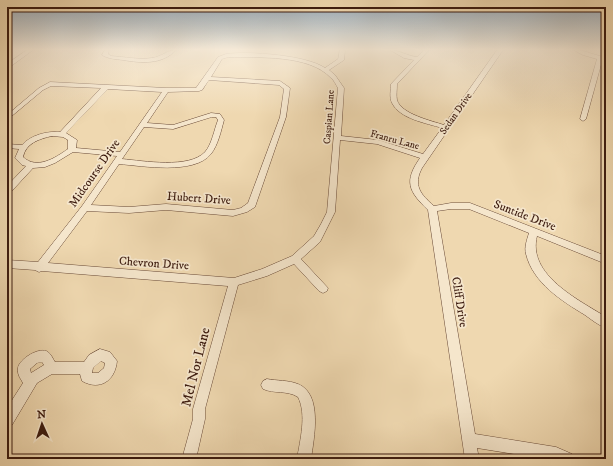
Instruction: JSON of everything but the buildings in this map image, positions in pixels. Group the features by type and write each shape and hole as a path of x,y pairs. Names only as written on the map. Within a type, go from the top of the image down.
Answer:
{"street":[{"path":"7,118 41,89 50,84 166,90 197,90 200,88 210,72"},
{"name":"Caspian Lane","path":"295,259 317,239 331,212 341,88 329,72"},
{"path":"405,72 394,84 394,101 397,107 414,116 445,127"},
{"name":"Sedan Drive","path":"425,157 484,72"},
{"path":"583,118 599,72"},
{"name":"Hubert Drive","path":"84,208 129,210 166,207 233,213 244,210 252,205 283,117 287,88 280,83 206,78"},
{"path":"62,134 107,86"},
{"name":"Midcourse Drive","path":"39,268 84,208 166,90"},
{"path":"22,147 19,158 22,163 31,165 42,165 57,161 72,150 153,164 187,164 199,161 207,154 221,120 218,115 211,115 173,127 142,125"},
{"path":"7,146 22,147 37,138 52,134 62,134 73,140 72,150"},
{"name":"Franru Lane","path":"337,138 378,142 425,157"},
{"path":"425,157 415,173 413,185 421,199 432,209"},
{"path":"7,192 31,165"},
{"name":"Suntide Drive","path":"432,209 451,206 470,206 606,260"},
{"name":"Cliff Drive","path":"432,209 472,459"},
{"path":"534,231 530,244 531,258 545,279 558,290 606,323"},
{"path":"295,259 323,288"},
{"name":"Chevron Drive","path":"7,264 39,268 234,282 264,273 295,259"},
{"name":"Mel Nor Lane","path":"189,459 199,419 199,409 234,282"},
{"path":"33,379 28,379 24,373 24,367 30,361 39,356 45,356 51,368"},
{"path":"7,420 33,379 51,368 86,368"},
{"path":"267,385 296,389 304,395 308,404 308,416 304,459"},
{"path":"468,440 556,454 567,459"}]}
